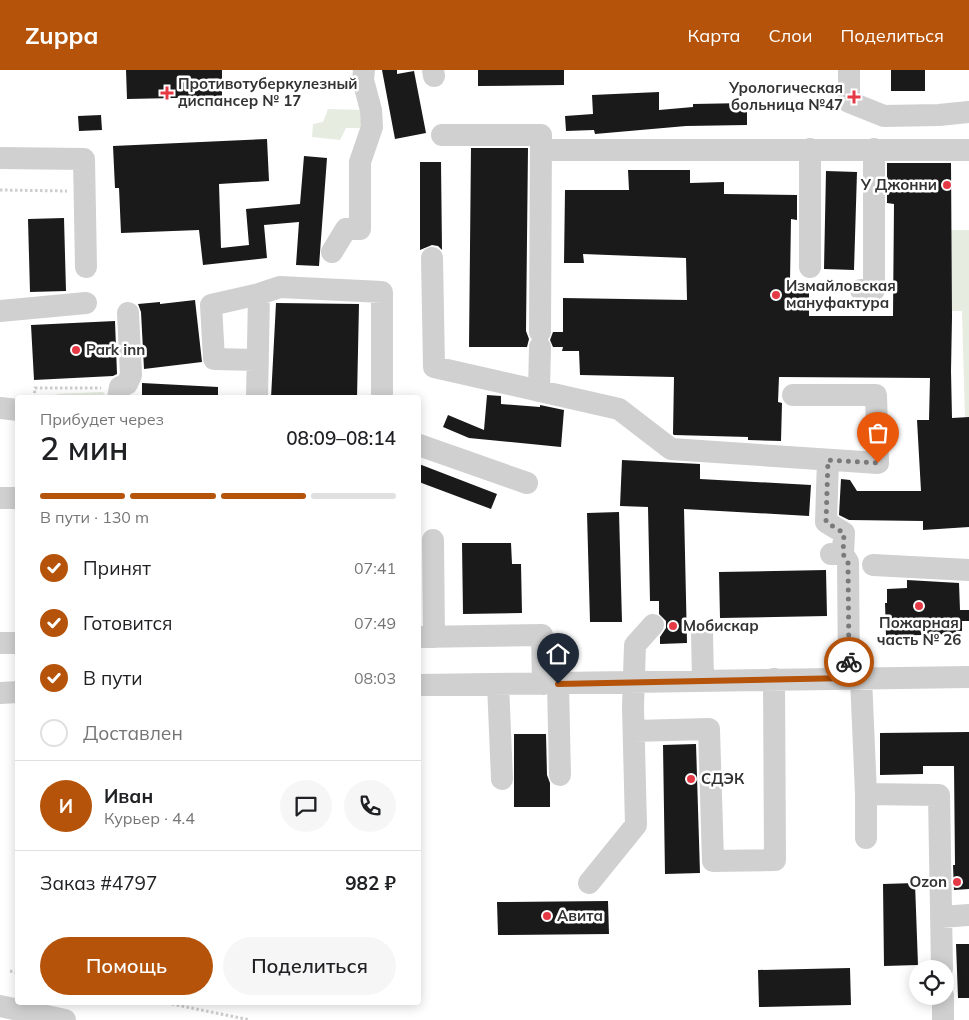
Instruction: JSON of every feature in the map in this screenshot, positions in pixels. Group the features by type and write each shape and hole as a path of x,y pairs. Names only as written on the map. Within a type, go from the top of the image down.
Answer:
{"street":[{"path":"332,252 346,229 360,229 360,162 372,127 371,110 363,80 364,70"},
{"path":"849,70 849,102 884,116 939,115 969,112"},
{"path":"442,135 541,135 539,391"},
{"path":"810,149 810,267"},
{"path":"861,290 874,290 874,149"},
{"path":"541,150 969,150"},
{"path":"0,158 84,159 86,267"},
{"path":"432,258 434,367 619,409 671,449 878,463 876,395 793,395"},
{"path":"258,360 214,359 211,306 280,287 382,292 382,393"},
{"path":"257,395 259,294"},
{"path":"0,311 86,303"},
{"path":"119,392 128,384 131,375 128,313"},
{"path":"0,408 15,410"},
{"path":"421,445 527,483"},
{"path":"828,460 826,522 844,533 837,554 848,562 855,678 866,794 866,838"},
{"path":"0,498 15,498"},
{"path":"433,540 426,637 542,635 550,684 560,776"},
{"path":"873,565 969,570"},
{"path":"590,883 636,825 633,682 635,645 653,625"},
{"path":"702,633 703,680"},
{"path":"0,643 15,643"},
{"path":"421,685 969,677"},
{"path":"634,730 709,729 713,861 775,860 774,679"},
{"path":"498,684 502,779"},
{"path":"0,693 15,692"},
{"path":"866,794 940,795 942,960"},
{"path":"941,917 969,915"},
{"path":"943,1005 943,1020"},
{"path":"0,1006 65,1020"}],"path":[{"path":"0,190 84,192"},
{"path":"34,395 35,388 119,392"},
{"path":"10,971 15,972"},
{"path":"177,1005 250,1020"}],"shaded area":[{"path":"328,109 363,110 364,128 346,128 340,140 312,137 313,124 323,122"},
{"path":"951,230 969,230 969,417 965,418 962,311 952,311"},
{"path":"103,392 105,395 59,395 54,394"}],"building":[{"path":"126,70 222,70 222,97 127,99"},
{"path":"382,70 397,70 397,74 414,71 426,133 395,139"},
{"path":"478,70 564,70 564,85 478,86"},
{"path":"891,70 925,70 925,91 891,91"},
{"path":"659,92 659,110 693,107 693,104 747,103 747,125 686,126 595,134 594,130 566,131 565,116 593,114 592,95"},
{"path":"101,115 102,130 79,131 78,116"},
{"path":"267,139 269,181 219,184 221,248 249,245 246,209 300,204 304,156 327,158 319,266 296,265 299,222 264,225 267,258 203,265 199,230 121,233 119,188 115,188 113,146"},
{"path":"471,148 528,148 526,331 529,339 527,347 469,347"},
{"path":"420,162 441,162 442,250 438,246 432,245 420,250"},
{"path":"887,163 951,163 952,418 969,417 969,527 923,530 923,521 849,520 839,515 841,479 850,480 857,491 921,491 917,420 929,420 930,378 779,377 778,402 782,403 781,441 748,440 748,437 674,435 674,377 580,375 579,351 562,351 563,347 553,347 550,340 553,332 563,332 563,298 687,300 686,258 583,254 584,263 564,263 565,190 629,190 628,170 690,170 690,183 724,182 724,194 797,195 797,220 791,219 790,282 809,282 809,316 893,316 894,204 887,203"},
{"path":"826,171 857,172 854,270 824,269"},
{"path":"64,218 66,291 30,292 28,219"},
{"path":"195,300 202,362 144,369 141,312 138,304 160,302 160,304"},
{"path":"276,303 359,304 357,395 271,395"},
{"name":"Park inn","path":"115,321 117,374 113,376 34,380 31,325"},
{"path":"142,383 218,387 218,395 142,395"},
{"path":"487,395 501,396 501,404 540,407 540,405 564,410 561,447 469,438 443,427 448,415 484,430"},
{"path":"622,460 700,464 700,479 811,485 809,516 684,509 687,643 660,644 660,637 666,628 666,621 659,614 659,601 650,601 648,507 620,506"},
{"path":"421,465 497,494 491,509 421,483"},
{"path":"619,512 622,622 590,622 587,513"},
{"path":"462,543 511,543 512,564 521,564 522,613 463,614"},
{"path":"826,570 827,616 720,618 719,572"},
{"name":"Пожарная часть № 26","path":"907,580 959,583 960,610 969,610 969,621 962,621 962,631 956,631 956,634 886,636 885,603 887,603 887,589 907,588"},
{"path":"969,732 969,889 954,890 954,766 923,766 923,774 880,775 880,733"},
{"path":"514,734 546,734 550,807 514,807"},
{"path":"696,744 700,873 665,874 663,745"},
{"path":"915,883 918,960 909,960 909,965 884,966 883,884"},
{"path":"608,901 609,934 498,935 497,902"},
{"path":"956,944 969,944 969,998 958,998"},
{"path":"850,968 851,1005 759,1007 758,970"}],"way so far":[{"path":"849,662 848,562 843,554 844,533 826,522 828,460 878,463"}],"place":[{"name":"Противотуберкулезный диспансер № 17","path":"167,93"},
{"name":"Урологическая больница №47","path":"854,97"},
{"name":"У Джонни","path":"947,185"},
{"name":"Измайловская мануфактура","path":"776,295"},
{"name":"Park inn","path":"76,350"},
{"name":"Пожарная часть № 26","path":"919,606"},
{"name":"Мобискар","path":"673,626"},
{"name":"СДЭК","path":"691,779"},
{"name":"Ozon","path":"957,882"},
{"name":"Авита","path":"547,916"}],"route":[{"path":"558,684 849,678 849,662"}]}
